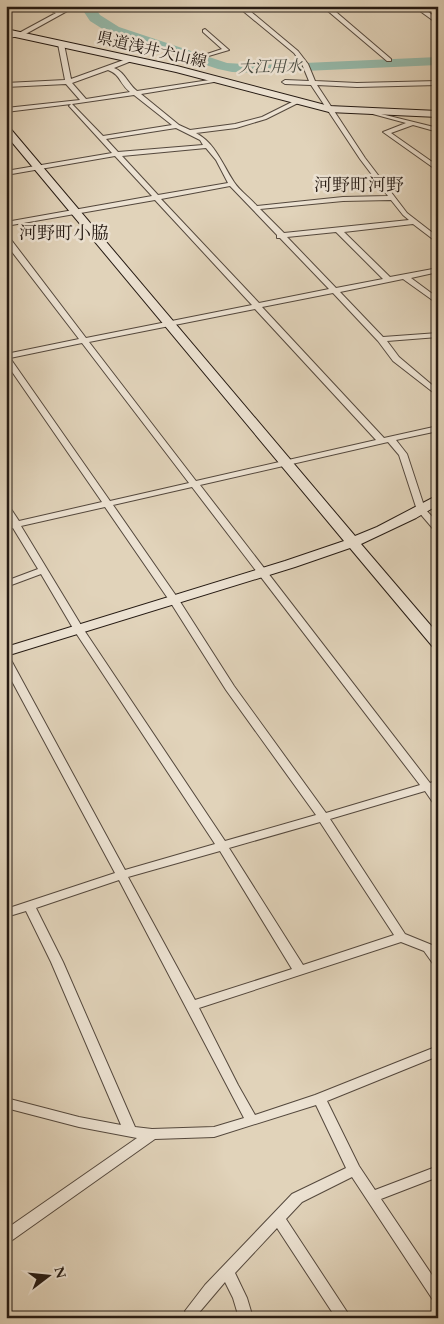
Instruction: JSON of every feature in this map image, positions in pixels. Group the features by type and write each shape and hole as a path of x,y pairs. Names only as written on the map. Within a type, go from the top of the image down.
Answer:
{"street":[{"path":"44,6 62,13"},
{"path":"6,36 20,35 62,13 66,10 64,6"},
{"path":"240,6 296,52 345,134 393,198 414,222 438,241"},
{"path":"325,6 389,60"},
{"path":"416,6 438,22"},
{"path":"199,58 226,50 206,31"},
{"name":"県道浅井犬山線","path":"6,32 132,59 329,109 438,114"},
{"path":"61,44 68,82 84,101"},
{"path":"6,85 68,82 132,59"},
{"path":"110,68 119,72 126,85 177,126 202,138 219,159 232,184 254,208 381,339 396,359 438,394"},
{"path":"6,110 84,101 214,80"},
{"path":"285,82 438,83"},
{"path":"6,116 72,106 84,101"},
{"path":"190,132 236,126 264,118 296,102"},
{"path":"72,106 257,306 386,440 403,454 421,510 438,530"},
{"path":"371,112 438,130"},
{"path":"414,123 386,132 438,170"},
{"path":"102,138 177,126"},
{"path":"6,129 438,644"},
{"path":"6,173 117,154 209,146"},
{"path":"6,224 232,184"},
{"path":"254,208 343,199 393,198"},
{"path":"280,236 414,222"},
{"path":"338,230 388,280"},
{"path":"6,239 261,573 432,786 438,801"},
{"path":"438,270 6,357 174,600 230,688 323,817 401,937 428,948 438,962"},
{"path":"405,277 438,302"},
{"path":"381,339 438,335"},
{"path":"11,526 438,428"},
{"path":"6,652 261,573 353,542 421,510 438,499"},
{"path":"6,508 11,526 44,570 79,630 223,847 300,972"},
{"path":"6,584 44,570"},
{"path":"6,660 252,1121"},
{"path":"6,913 122,875 432,786"},
{"path":"29,906 57,962 131,1132"},
{"path":"192,1006 300,972 401,937"},
{"path":"6,1104 131,1132 152,1134 214,1132 319,1100 438,1051"},
{"path":"319,1100 354,1170 438,1296"},
{"path":"6,1237 152,1134"},
{"path":"192,1310 297,1198 354,1170"},
{"path":"373,1196 438,1171"},
{"path":"278,1218 344,1318"},
{"path":"228,1271 240,1298 246,1318"}],"waterway":[{"name":"大江用水","path":"87,6 95,18 114,30 232,68 260,69 438,61"}],"district":[{"name":"河野町河野","path":"359,185"},
{"name":"河野町小脇","path":"64,233"}]}
